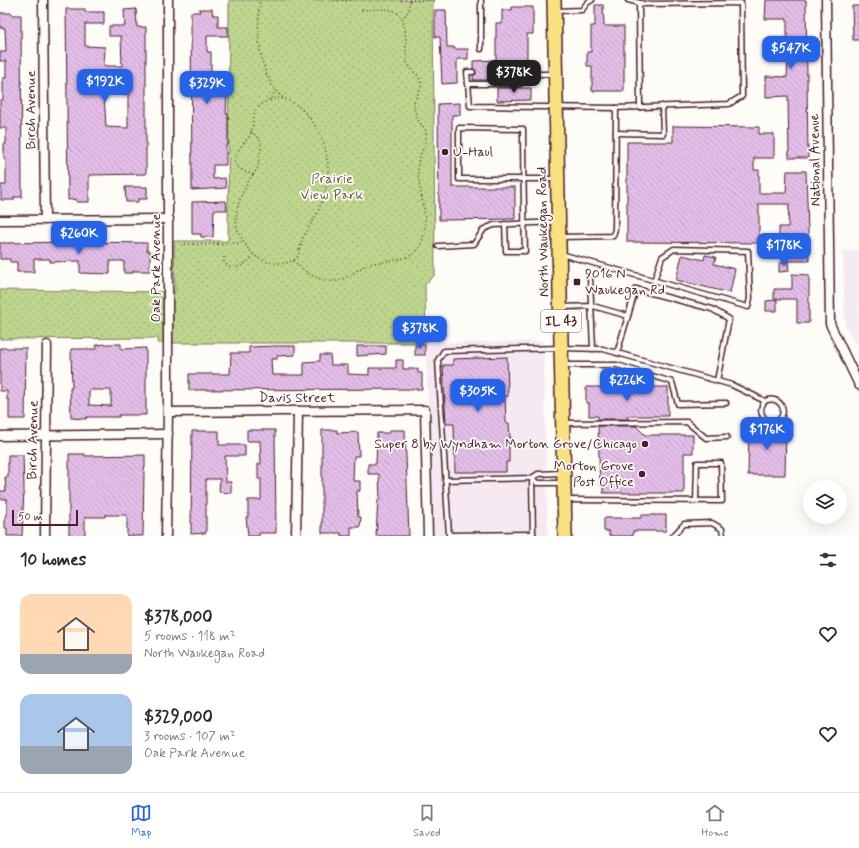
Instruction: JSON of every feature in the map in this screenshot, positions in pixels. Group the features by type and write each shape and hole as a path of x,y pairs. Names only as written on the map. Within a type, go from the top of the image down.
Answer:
{"main road":[{"name":"North Waukegan Road","path":"555,6 565,536"}],"street":[{"name":"Birch Avenue","path":"43,0 45,220"},
{"name":"Oak Park Avenue","path":"166,536 169,219 168,0"},
{"name":"National Avenue","path":"826,0 830,324 859,385"},
{"path":"0,220 169,219"},
{"name":"Birch Avenue","path":"44,536 47,344"},
{"name":"Davis Street","path":"168,412 425,410 428,536"},
{"path":"296,536 298,411"},
{"path":"0,436 168,434"}],"lane":[{"path":"481,0 481,49"},
{"path":"555,6 582,10 587,3 592,0"},
{"path":"473,72 467,72 470,106 616,108 729,104 742,96 741,3 644,4 628,0"},
{"path":"639,3 640,107"},
{"path":"515,71 522,70 531,74 556,74"},
{"path":"467,84 520,84 531,74"},
{"path":"616,133 663,134 662,106"},
{"path":"559,237 612,236 615,229 616,108"},
{"path":"506,224 506,251 525,252 524,224 524,180 523,129 459,128 459,179 524,180 558,180"},
{"path":"438,246 474,244 484,229 494,225 559,222"},
{"path":"559,254 654,281 748,307 750,298 748,251 674,249 662,257 654,281"},
{"path":"590,278 593,349"},
{"path":"617,353 636,289 712,309 729,319 717,381"},
{"path":"560,307 591,306 628,316"},
{"path":"532,478 533,535 448,535 438,360 444,351 561,348 602,350 732,385 765,401 772,399 780,402 783,413 779,420 771,422 764,419 761,408 765,401"},
{"path":"561,364 617,364 672,382 678,404 726,403"},
{"path":"563,423 687,422 706,438 727,437"},
{"path":"564,500 696,501 722,501 722,463 697,463 696,501"},
{"path":"445,480 532,478 538,474 564,478"},
{"path":"532,478 537,483 564,478"},
{"path":"673,536 684,524 712,523 722,529 723,536"}],"path":[{"path":"260,0 259,13 262,62 264,70 275,89 286,100"},
{"path":"334,0 350,0"},
{"path":"401,0 437,0"},
{"path":"402,19 408,12 410,1"},
{"path":"294,260 300,268 310,275 336,281 345,278 367,265 412,256 419,249 422,243 425,212 418,166 425,146 426,134 415,112 415,100 420,91 420,79 407,62 404,22 397,12 392,10 361,10"},
{"path":"253,175 238,167 236,156 238,150 251,132 252,120 256,109 268,101 275,89"},
{"path":"251,132 258,138 262,148 258,159 258,166 245,188 238,207 237,228 244,242 254,256 278,264 289,262 294,260 298,255 304,236 324,199 327,190 328,165 323,140 302,111 295,104 286,100 279,98 268,101"},
{"path":"181,244 225,244 244,242"},
{"path":"224,257 224,262 231,268 241,265 254,256"}],"shaded area":[{"path":"859,250 859,344 854,342 845,326 843,251"},
{"path":"543,341 548,536 432,536 426,343"}],"green space":[{"name":"Prairie View Park","path":"229,0 433,0 435,275 425,284 426,343 158,343 158,338 0,339 0,290 175,292 174,241 228,241"}],"building":[{"path":"766,0 806,0 808,158 789,158 788,96 766,97 766,76 787,77 788,58 767,58 769,38 787,38 787,19 765,19"},
{"path":"595,5 603,5 604,26 624,26 624,91 592,91 592,66 587,66 587,52 591,52 591,26 595,26"},
{"path":"852,6 859,6 859,40 853,40"},
{"path":"512,7 533,7 533,34 527,34 527,60 515,60 515,67 512,71 515,74 515,80 473,80 473,75 476,74 476,72 473,69 473,61 496,60 496,23 502,23 502,10 512,10"},
{"path":"66,9 85,9 85,12 104,12 104,24 85,24 85,46 105,47 104,66 122,66 121,36 109,36 109,26 125,26 124,10 136,9 137,27 146,27 146,174 89,175 89,202 77,202 76,199 68,200","holes":["104,94 128,94 128,128 106,127"]},
{"path":"199,9 212,9 213,15 218,15 218,27 228,27 228,36 207,36 207,52 211,52 211,74 216,74 216,92 227,92 226,114 228,114 228,145 226,145 226,165 213,165 213,179 225,178 226,188 192,190 191,12 200,12"},
{"path":"435,10 446,10 447,47 454,47 454,49 468,49 468,59 457,59 457,83 442,84 440,37 435,37"},
{"path":"0,13 21,15 22,197 14,197 14,200 1,200 1,185 6,185 6,159 4,159 4,144 6,144 6,128 0,128 0,100 3,100 3,78 6,78 6,61 0,61 0,52 6,52 5,28 0,28"},
{"path":"497,88 531,88 531,100 497,101"},
{"name":"U-Haul","path":"460,103 460,115 452,115 452,187 515,187 515,219 439,220 438,104"},
{"path":"673,126 759,127 759,134 774,134 774,158 754,158 754,170 759,170 759,193 786,193 787,171 806,171 809,261 787,261 787,239 786,237 779,237 779,227 788,227 789,204 759,204 759,243 627,242 627,142 673,142"},
{"path":"125,187 147,187 147,199 138,199 138,202 126,202"},
{"path":"226,201 227,210 214,210 213,237 201,237 201,234 192,234 192,202"},
{"path":"0,243 147,243 147,251 150,251 150,271 133,271 133,273 124,273 124,261 110,261 110,274 80,273 80,261 50,262 50,259 34,259 34,272 17,272 17,262 10,262 10,259 0,259"},
{"path":"682,255 704,260 705,255 716,257 714,264 735,269 730,293 676,280"},
{"path":"788,262 789,271 779,272 779,263"},
{"path":"792,274 809,275 809,323 797,323 797,299 774,299 774,289 792,289"},
{"path":"777,300 777,311 766,311 766,301"},
{"path":"121,344 121,349 146,348 146,415 87,417 86,419 71,418 71,349 97,349 96,345","holes":["89,390 111,390 111,406 89,405"]},
{"path":"415,345 425,345 425,355 415,355"},
{"path":"295,346 295,355 277,356 277,359 271,359 272,375 304,375 304,362 320,361 320,355 330,355 331,365 348,365 348,374 369,375 369,368 396,368 396,360 403,360 403,369 418,369 418,373 422,373 422,389 189,390 189,374 230,374 231,353 249,353 249,347"},
{"path":"357,346 386,346 386,354 357,356"},
{"path":"0,348 26,348 25,419 9,419 9,400 7,400 7,391 0,391"},
{"path":"507,357 508,396 505,397 506,423 509,423 510,438 513,438 513,444 509,444 509,462 506,462 506,472 455,472 454,424 446,424 443,365 453,365 453,359"},
{"path":"586,387 668,387 668,416 626,416 629,419 598,419 598,416 589,416 589,403 586,403"},
{"path":"598,426 636,426 645,435 693,435 693,453 684,453 684,493 603,493 603,485 600,485"},
{"path":"749,427 786,428 785,475 748,475"},
{"path":"247,430 275,430 276,533 259,533 259,536 248,536 246,517 248,517 248,500 261,500 261,479 258,479 258,464 261,464 260,441 247,441"},
{"path":"322,430 337,430 337,433 358,432 359,456 354,456 353,481 360,481 360,491 357,491 358,517 361,517 360,527 351,527 351,536 341,536 341,533 322,533"},
{"path":"390,430 405,430 409,536 376,536 378,499 380,499 379,474 368,474 368,464 376,464 377,433 390,433"},
{"path":"192,431 219,431 219,445 245,445 245,456 225,456 226,482 231,482 231,493 219,492 220,479 206,479 206,533 191,534"},
{"path":"69,454 85,454 85,456 145,455 143,536 127,536 127,515 105,515 105,517 85,517 85,536 69,536"},
{"path":"8,455 23,455 24,488 22,536 7,536 7,528 5,528 7,499 0,499 0,491 6,491 5,477 8,477"},
{"path":"641,515 666,515 666,531 633,531 633,536 609,536 609,531 604,531 604,518 641,518"}],"place":[{"name":"U-Haul","path":"445,152"},
{"name":"9016 N Waukegan Rd","path":"577,282"},
{"name":"Super 8 by Wyndham Morton Grove/Chicago","path":"645,444"},
{"name":"Morton Grove Post Office","path":"642,474"}]}
